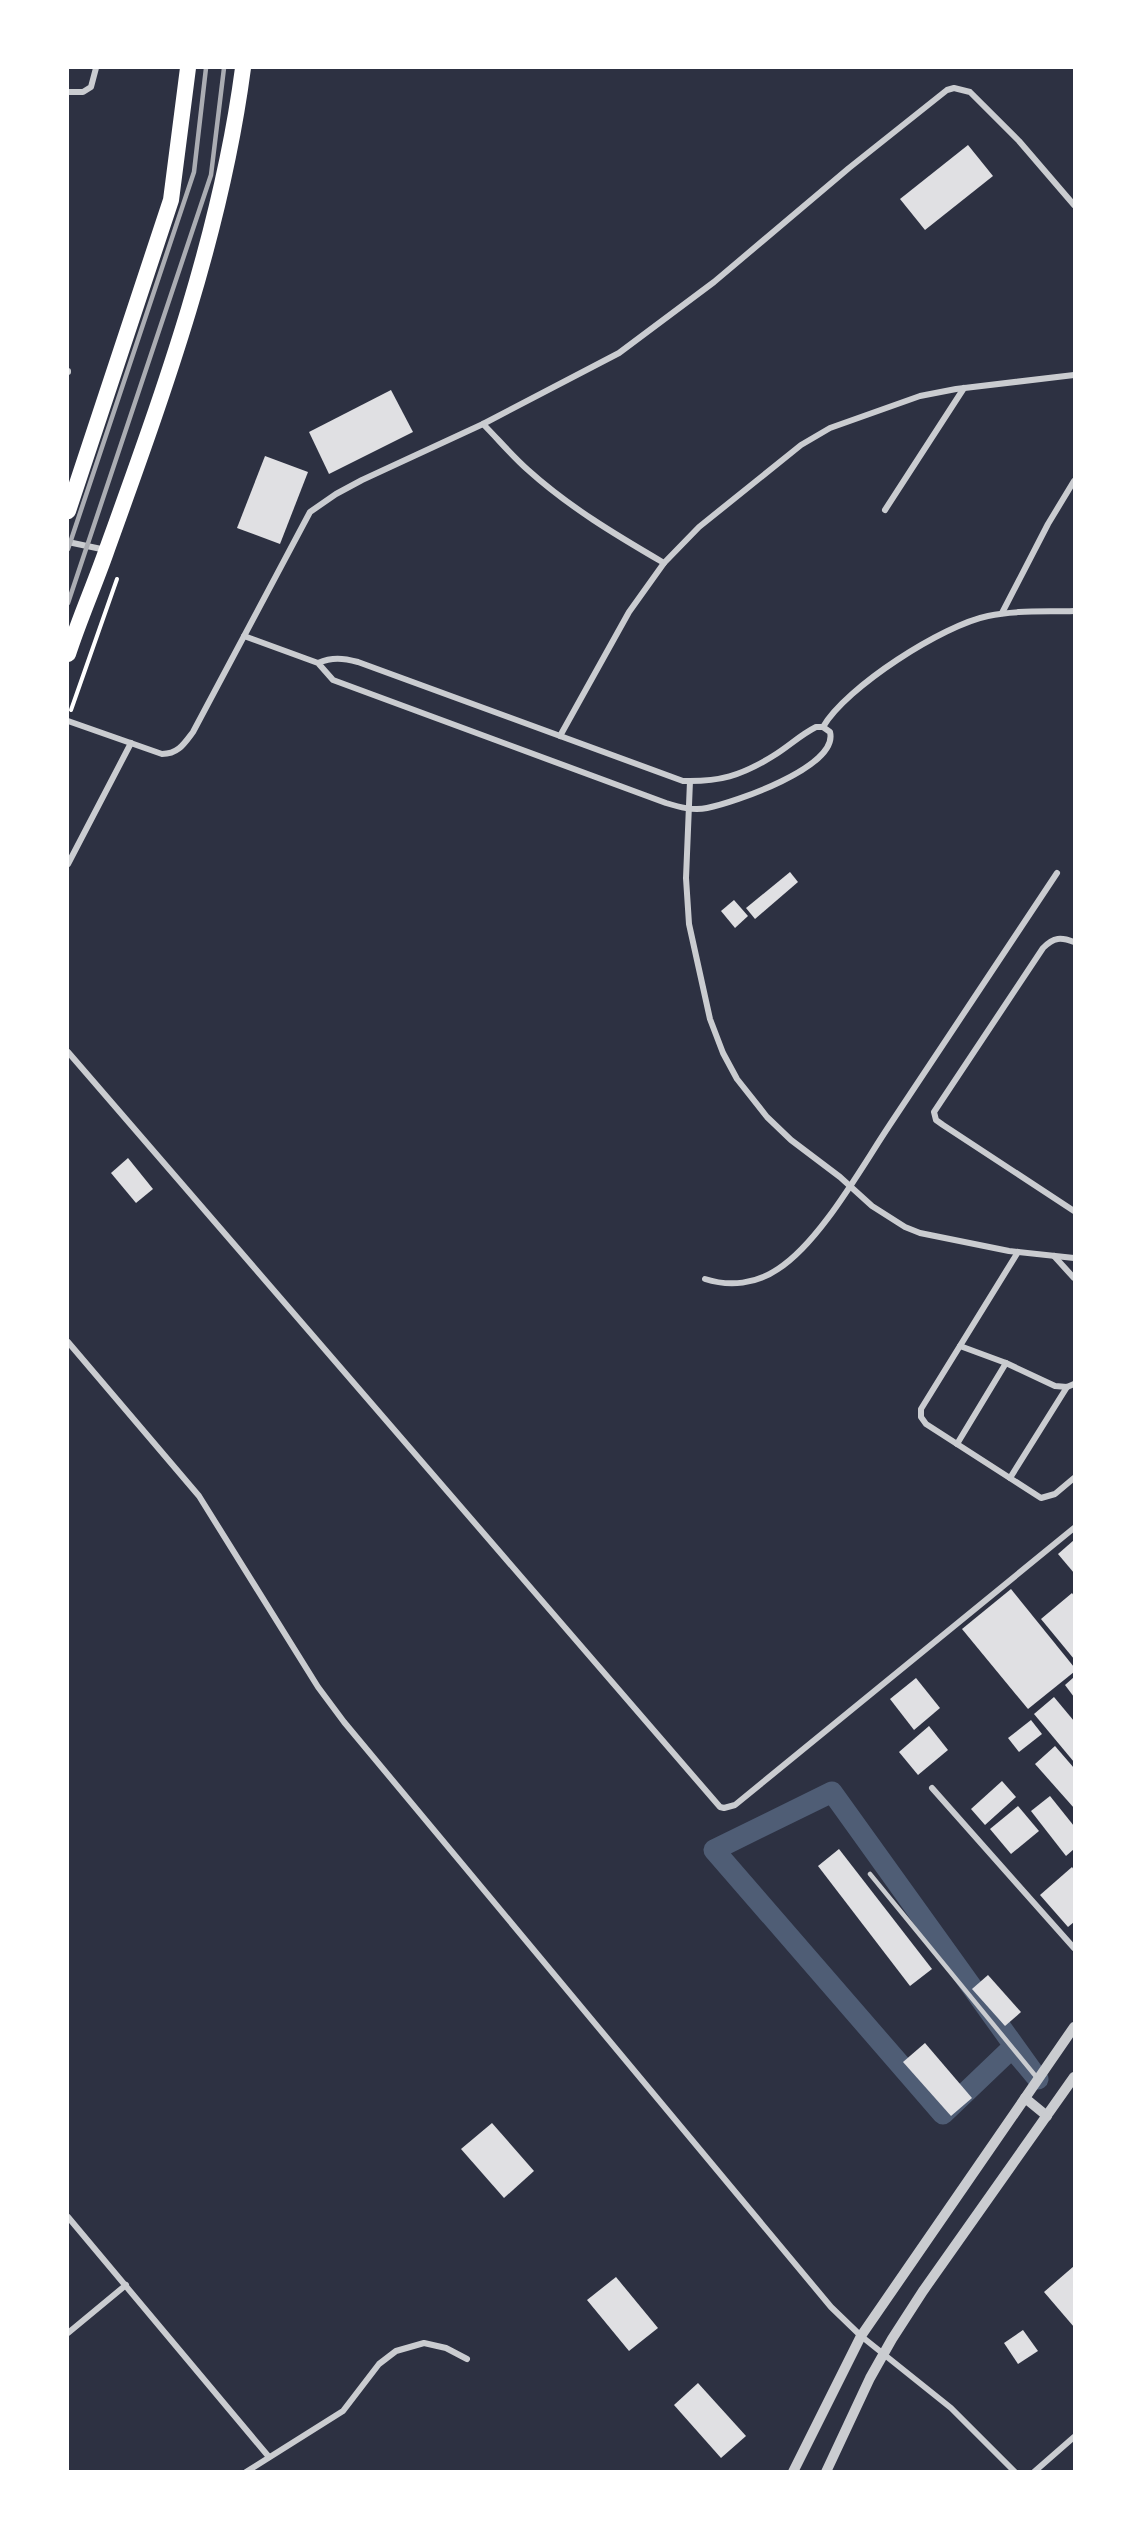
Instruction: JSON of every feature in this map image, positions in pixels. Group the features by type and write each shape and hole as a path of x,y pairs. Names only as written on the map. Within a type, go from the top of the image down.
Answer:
{"highway":[{"path":"68,511 171,200 188,68"},
{"path":"68,654 107,550 195,291 213,226 237,114 243,68"}],"street":[{"path":"68,92 82,92 91,87 96,68"},
{"path":"68,721 162,754 171,754 182,747 193,732 310,512 362,480 483,424 620,353 648,333 947,90 954,88 970,92 1018,141 1074,205"},
{"path":"560,736 629,612 664,563 699,527 776,463 830,428 920,396 964,388 1074,375"},
{"path":"885,510 964,388"},
{"path":"483,424 526,469 553,491 605,528 664,563"},
{"path":"1002,613 1048,524 1074,481"},
{"path":"68,542 107,550"},
{"path":"824,727 840,704 889,665 972,620 1002,613 1074,611"},
{"path":"244,636 318,663 333,680 687,809 706,808 774,785 804,770 825,752 831,743 831,732 824,727 816,727 772,756 724,779 690,781 663,776 358,662 344,658 328,659 318,663"},
{"path":"68,864 131,743"},
{"path":"690,781 687,809 686,878 689,924 710,1019 723,1053 737,1080 767,1117 791,1140 872,1206 913,1230 1018,1252 1074,1258"},
{"path":"705,1279 718,1283 745,1283 778,1269 802,1248 850,1187 1057,873"},
{"path":"1074,942 1058,938 1052,939 1043,948 934,1112 936,1120 943,1125 1074,1211"},
{"path":"68,1052 720,1807 735,1805 1074,1528"},
{"path":"1018,1252 921,1409 921,1417 926,1424 1041,1498 1055,1494 1074,1478"},
{"path":"1054,1256 1074,1278"},
{"path":"68,1342 199,1496 318,1687 344,1722 743,2204 831,2307 861,2337 951,2408 1015,2472"},
{"path":"960,1346 1006,1363 1056,1386 1067,1387 1074,1384"},
{"path":"957,1444 1006,1363"},
{"path":"1010,1478 1067,1387"},
{"path":"932,1788 1074,1948"},
{"path":"793,2472 861,2337 1074,2027"},
{"path":"826,2472 884,2354 923,2291 1074,2077"},
{"path":"1025,2098 1047,2116"},
{"path":"68,2217 269,2457"},
{"path":"68,2333 126,2285"},
{"path":"246,2472 343,2411 379,2364 396,2351 424,2343 446,2349 467,2359"},
{"path":"1034,2472 1074,2437"}],"lane":[{"path":"870,1874 1038,2079"}],"building":[{"path":"968,145 993,176 925,230 900,199"},
{"path":"391,390 413,432 329,474 309,432"},
{"path":"265,456 308,472 280,544 237,528"},
{"path":"790,872 798,882 755,919 746,908"},
{"path":"734,900 748,916 735,928 721,911"},
{"path":"128,1158 153,1189 136,1203 111,1173"},
{"path":"1074,1540 1074,1573 1058,1554"},
{"path":"1011,1589 1074,1667 1074,1672 1028,1709 962,1629"},
{"path":"1072,1593 1074,1596 1074,1659 1041,1619"},
{"path":"1074,1677 1074,1697 1065,1685"},
{"path":"916,1678 940,1708 914,1730 890,1699"},
{"path":"1054,1697 1074,1721 1074,1762 1034,1714"},
{"path":"1031,1720 1042,1734 1019,1752 1008,1738"},
{"path":"929,1726 948,1750 918,1775 899,1752"},
{"path":"1055,1746 1074,1768 1074,1808 1035,1764"},
{"path":"1002,1781 1016,1797 985,1825 971,1809"},
{"path":"1050,1796 1074,1826 1074,1849 1066,1856 1031,1811"},
{"path":"1018,1806 1039,1831 1011,1854 990,1829"},
{"path":"839,1849 932,1969 910,1986 818,1866"},
{"path":"1072,1867 1074,1870 1074,1922 1068,1927 1040,1895"},
{"path":"988,1975 1021,2012 1005,2026 972,1989"},
{"path":"925,2043 972,2098 951,2116 903,2062"},
{"path":"492,2123 534,2171 504,2198 461,2149"},
{"path":"1074,2266 1074,2327 1044,2292"},
{"path":"616,2277 658,2328 629,2351 587,2300"},
{"path":"1023,2330 1038,2351 1018,2364 1004,2343"},
{"path":"698,2383 746,2436 721,2458 674,2405"}],"waterway":[{"path":"832,1792 1038,2079 1012,2048 943,2114 714,1850 832,1792"}],"railway":[{"path":"68,549 194,172 206,68"},
{"path":"68,603 211,175 224,68"}]}
